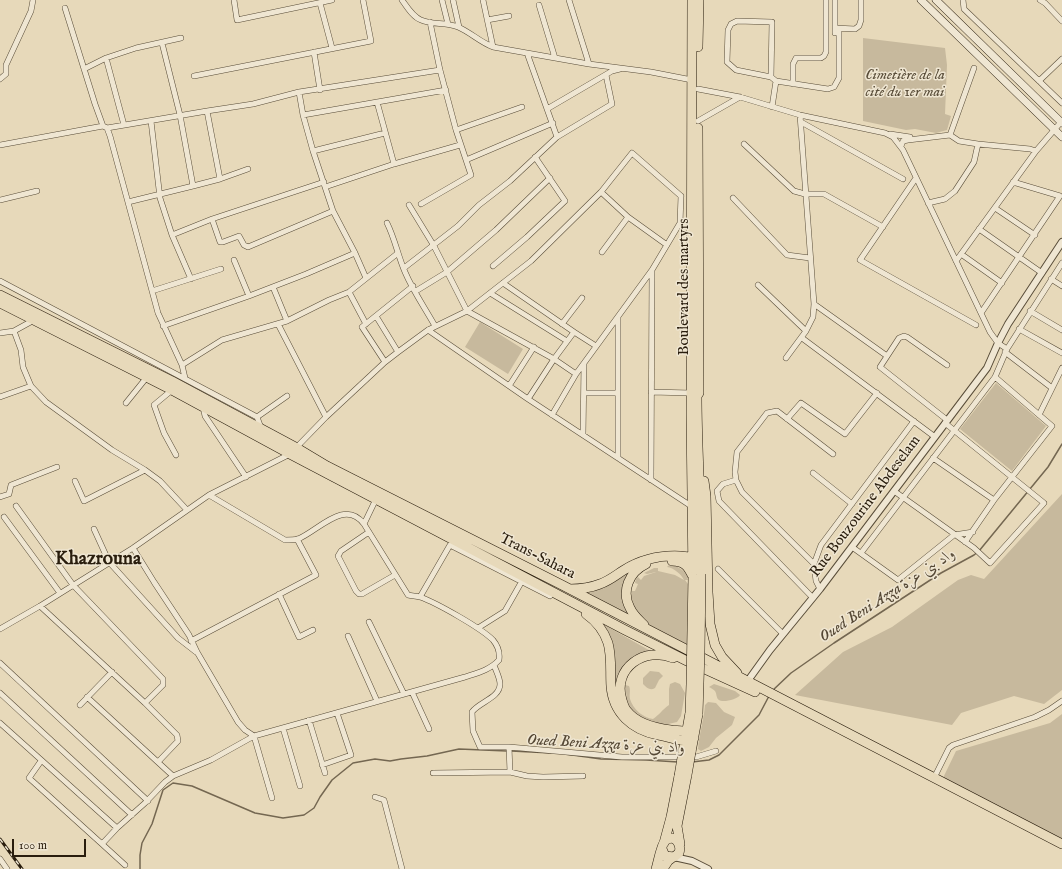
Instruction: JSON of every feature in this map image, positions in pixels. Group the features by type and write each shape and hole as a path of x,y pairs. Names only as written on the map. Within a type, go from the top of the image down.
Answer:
{"highway":[{"name":"Boulevard des martyrs","path":"692,0 692,80 699,393 697,396 697,435 699,456 696,559"},
{"name":"Boulevard des martyrs","path":"696,559 693,539 692,506 691,393 695,191 698,122 699,0"},
{"path":"0,295 260,428 293,451"},
{"path":"0,303 203,407 293,451 376,499 625,630 688,661 776,699 1062,844"},
{"name":"Trans-Sahara","path":"293,451 327,466 570,589 744,680 762,693"},
{"path":"699,456 706,496 710,624 715,645 722,657 744,680"},
{"path":"680,559 693,539"},
{"path":"570,589 590,588 599,585 632,565 646,559 664,556 680,559 697,576"},
{"path":"652,632 635,616 630,608 626,598 629,579 639,567 648,563 680,559 696,559 697,576 691,684 694,714 688,737 677,826 680,845 679,853 668,861 663,869"},
{"path":"562,597 590,617 603,632 609,650 612,693 616,707 625,719 635,726 650,733 688,737"},
{"path":"688,661 674,659 669,656 650,655 640,657 632,662 621,683 621,696 625,708 630,714 642,723 654,728 670,730 688,737"},
{"path":"776,699 1062,850"},
{"path":"670,730 694,714"},
{"path":"656,869 683,775"},
{"path":"673,857 665,856 663,846 667,840 672,839 676,840 680,845"}],"main road":[{"path":"920,0 1062,137"},
{"path":"936,0 944,4 1062,123"}],"street":[{"path":"0,79 6,74 6,65 31,11 33,0"},
{"path":"234,0 237,20 332,0"},
{"path":"194,76 371,41 363,0"},
{"path":"402,0 415,16 421,20 459,27 493,47 692,80"},
{"path":"442,0 448,24"},
{"path":"453,0 459,27"},
{"path":"483,0 493,47"},
{"path":"570,0 589,64"},
{"path":"793,84 794,60 799,57 821,58 826,52 826,0"},
{"path":"771,77 772,22 737,21 731,24 728,30 727,62 736,70 771,77 776,81 828,89 836,85 839,78 835,0"},
{"path":"826,33 855,29 859,26 861,20 861,0"},
{"path":"963,0 964,9 1062,103"},
{"path":"1040,0 1045,3 1062,21"},
{"path":"320,3 332,48"},
{"path":"539,5 555,58"},
{"path":"65,8 84,69 105,127 110,136 158,313 182,365 184,378"},
{"path":"487,20 509,16"},
{"path":"421,204 471,175 460,145 440,70 430,22"},
{"path":"84,69 106,58 136,48 181,38"},
{"path":"162,43 180,116 193,186"},
{"path":"314,52 320,90"},
{"path":"527,53 558,137"},
{"path":"106,58 124,125"},
{"path":"1039,81 1062,58"},
{"path":"547,109 612,71 624,68"},
{"path":"950,135 974,68"},
{"path":"0,145 253,104 299,92 320,90 440,70"},
{"path":"404,268 458,226 478,205 510,181 558,137 612,104 606,75"},
{"path":"772,107 776,81"},
{"path":"698,89 740,97 800,115 885,133 917,138"},
{"path":"303,115 446,90"},
{"path":"299,92 303,115 313,151 333,211 355,252 366,278"},
{"path":"698,122 740,97"},
{"path":"377,102 394,164"},
{"path":"456,130 522,107"},
{"path":"207,111 220,179"},
{"path":"786,358 806,331 813,317 814,304 800,115"},
{"path":"151,121 160,194 172,235 191,279"},
{"path":"800,122 903,179"},
{"path":"466,160 553,123"},
{"path":"956,261 1036,151 1062,123"},
{"path":"313,151 385,133"},
{"path":"885,133 892,137 901,146 990,332 998,343 1052,388"},
{"path":"901,146 903,141 917,138 950,135 959,141 1030,149 1036,151"},
{"path":"744,144 794,191 805,194 824,194 883,227"},
{"path":"928,203 946,199 955,191 974,162 978,144"},
{"path":"172,235 212,219 324,184 460,145"},
{"path":"0,629 133,548 209,495 246,477 293,451 326,417 385,362 428,330 467,311 531,261 601,192 632,153 680,196 680,223 652,270 576,374 552,415"},
{"path":"493,266 527,237 565,201 535,157"},
{"path":"128,202 220,179 248,169"},
{"path":"416,291 447,272 496,230 550,178"},
{"path":"916,178 860,260 976,325"},
{"path":"981,314 1060,196 1013,182"},
{"path":"0,200 36,191"},
{"path":"680,196 695,191"},
{"path":"601,192 628,216 667,245"},
{"path":"733,198 787,255 810,258"},
{"path":"409,205 434,246 467,311 534,347 576,374"},
{"path":"995,208 1035,235"},
{"path":"212,219 220,242 239,236 244,245 248,247 333,211"},
{"path":"602,252 628,216"},
{"path":"387,223 394,236 398,253 404,268 435,326"},
{"path":"979,230 1042,273"},
{"name":"Rue Bouzourine Abdeselam","path":"744,680 820,589 987,368 998,343 1062,242"},
{"path":"163,326 273,287 355,252"},
{"path":"182,365 222,340 287,321 329,300 349,292 398,253"},
{"path":"961,254 1002,283"},
{"path":"234,260 249,296"},
{"path":"860,553 995,377 1006,350 1062,263"},
{"path":"152,291 221,269"},
{"path":"651,480 652,270"},
{"path":"1051,279 1062,286"},
{"path":"0,281 257,417 260,428"},
{"path":"503,283 596,346"},
{"path":"758,285 806,331"},
{"path":"385,362 362,327 413,286"},
{"path":"273,287 287,321"},
{"path":"349,292 366,324"},
{"path":"490,293 567,341"},
{"path":"562,324 582,298"},
{"path":"814,304 887,356"},
{"path":"1030,311 1062,330"},
{"path":"376,316 398,352"},
{"path":"618,318 618,458"},
{"path":"0,333 14,331 34,320"},
{"path":"278,324 326,417"},
{"path":"1019,329 1062,353"},
{"path":"428,330 528,400 692,506"},
{"path":"14,331 21,350 23,367 32,386 53,408 112,450 160,481 186,510"},
{"path":"528,400 554,359 574,332"},
{"path":"894,491 974,548 990,563 1044,503 954,430 946,421 880,367 899,338 904,336 907,336 947,365"},
{"path":"802,338 935,437"},
{"path":"509,386 534,347"},
{"path":"583,435 584,364"},
{"path":"1039,415 1062,368"},
{"path":"126,403 147,377"},
{"path":"965,542 1012,476 1052,426 995,377"},
{"path":"0,397 32,386"},
{"path":"172,390 154,405 164,433 176,455"},
{"path":"651,392 691,393"},
{"path":"584,393 618,393"},
{"path":"787,419 801,403 845,434 877,393"},
{"path":"257,417 287,396"},
{"path":"203,407 205,416 246,477"},
{"path":"814,564 742,492 736,480 735,472 737,452 767,413 776,411 833,454"},
{"path":"820,589 816,581 814,564 821,545 914,421"},
{"path":"933,458 994,500"},
{"path":"0,497 9,494 11,485 57,467"},
{"path":"75,481 84,501 145,470"},
{"path":"813,473 852,504"},
{"path":"736,480 723,484 717,491 719,501 812,598"},
{"path":"102,844 117,828 148,801 165,782 173,776 211,760 254,736 465,677 494,665 499,660 498,650 493,641 478,628 436,604 420,597 408,595 364,524 356,516 340,514 297,539 285,540 209,495"},
{"path":"364,524 376,499"},
{"path":"16,506 73,585 163,679 163,685 146,703"},
{"path":"4,517 60,593"},
{"path":"94,529 109,562 178,638 197,652"},
{"path":"368,532 338,554 338,558 356,591 362,594 395,575"},
{"path":"852,547 898,580 954,535 973,532"},
{"path":"191,641 316,575 297,539"},
{"path":"420,597 450,545 556,599 562,597"},
{"path":"133,548 189,634 197,652 238,722 245,730 254,736 272,798"},
{"path":"718,569 783,634"},
{"path":"478,628 505,611 522,581"},
{"path":"279,594 300,637 313,630"},
{"path":"40,606 146,703 177,734 178,741 158,762"},
{"path":"369,622 404,694"},
{"path":"348,636 377,701"},
{"path":"0,663 148,801"},
{"path":"494,665 500,683 499,690 475,708 472,712 473,731 480,747 509,747 622,757 696,757 716,751"},
{"path":"80,705 112,672"},
{"path":"412,692 429,729"},
{"path":"0,693 132,815"},
{"path":"87,697 173,776"},
{"path":"934,778 949,748 953,745 1035,717 1049,710 1062,700"},
{"path":"322,765 351,755 337,713"},
{"path":"309,720 325,773"},
{"path":"0,723 117,828"},
{"path":"283,728 300,786"},
{"path":"509,747 510,772"},
{"path":"42,761 29,778 125,865"},
{"path":"433,773 510,772 527,776 543,777 583,776"},
{"path":"375,797 384,800 402,869"},
{"path":"680,845 692,861"},
{"path":"673,857 692,861 708,869"},
{"path":"0,859 7,869"}],"green space":[{"name":"Cimetière de la cité du 1er mai","path":"863,38 945,48 947,65 945,114 951,116 947,130 936,133 915,129 906,130 863,121"},
{"path":"480,322 523,349 508,374 465,347"},
{"path":"996,383 1046,426 1012,471 960,429"},
{"path":"1062,494 1062,690 1044,704 1014,696 961,713 952,725 795,695 843,652 892,627 958,580 971,575 984,579"},
{"path":"669,565 681,569 686,574 688,580 685,580 688,584 687,645 649,626 635,610 632,601 632,591 635,591 638,584 635,583 636,579 638,577 641,580 644,576 656,572 647,574 644,573 654,568 658,568 658,571 675,575 684,580 677,572 667,567"},
{"path":"636,569 624,605 633,620 586,593 606,587"},
{"path":"601,623 654,653 626,667 620,701 657,732 618,703"},
{"path":"650,671 659,672 663,676 655,688 652,689 647,688 643,684 643,678"},
{"path":"675,682 680,684 685,693 681,716 677,722 664,725 648,721 632,713 628,706 625,685 629,686 630,689 631,703 642,715 653,719 669,705 670,684"},
{"path":"714,684 735,691 740,695 730,700 721,701 717,698 715,691 709,687"},
{"path":"708,702 716,703 724,712 735,717 732,725 716,738 709,747 701,751 698,749 705,705"},
{"path":"1062,714 1062,839 943,778 956,751 1050,723"}],"waterway":[{"name":"Oued Beni Azza واد بني عزة","path":"772,691 791,673 834,643 941,573 979,551 1048,467 1062,444"},
{"name":"Oued Beni Azza واد بني عزة","path":"692,762 709,760 719,755 759,715 769,696"},
{"name":"Oued Beni Azza واد بني عزة","path":"140,869 142,843 152,824 163,790 173,783 192,786 255,813 283,818 304,815 314,808 332,780 353,763 375,759 390,761 427,756 459,749 507,751"},
{"name":"Oued Beni Azza واد بني عزة","path":"511,751 551,753"},
{"name":"Oued Beni Azza واد بني عزة","path":"565,754 601,759 678,762"}],"railway":[{"path":"0,839 22,869"}],"district":[{"name":"Khazrouna","path":"98,560"}]}
